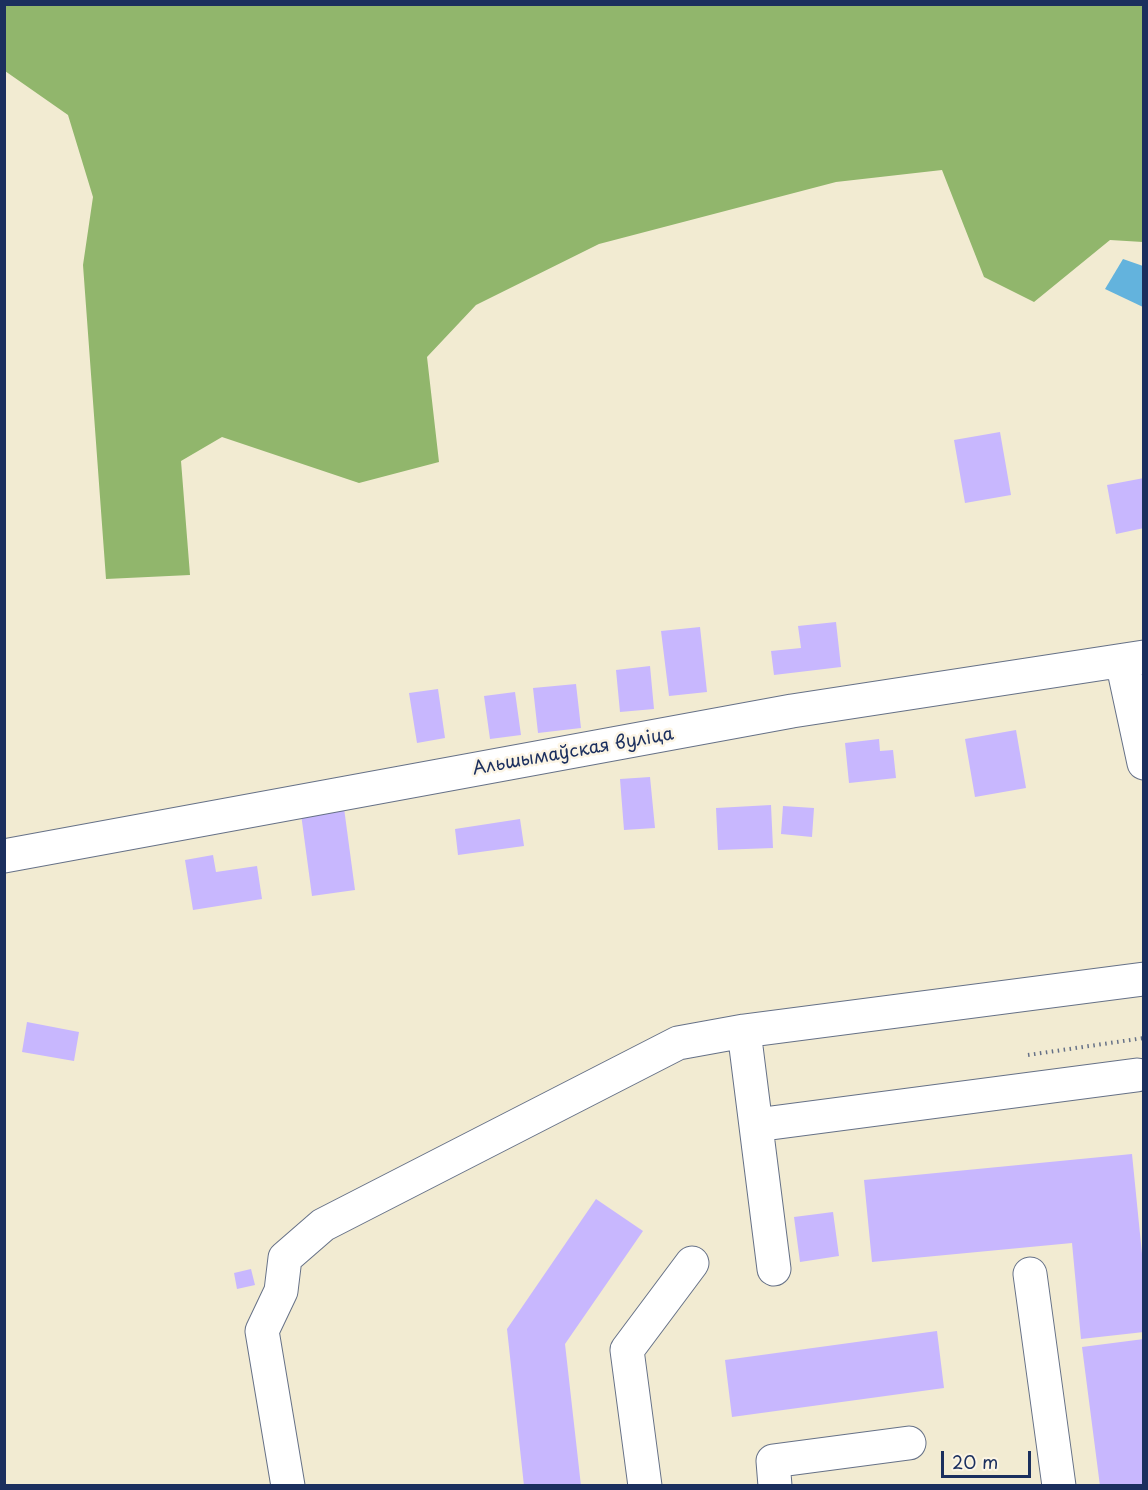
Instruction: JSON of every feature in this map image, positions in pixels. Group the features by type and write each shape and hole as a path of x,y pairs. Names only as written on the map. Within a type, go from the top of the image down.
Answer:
{"street":[{"path":"1132,659 1143,763"},
{"name":"Альшымаўская вуліца","path":"4,856 792,711 1132,659"},
{"path":"288,1485 262,1331 281,1291 285,1258 323,1225 678,1043 744,1031 1143,979"},
{"path":"744,1031 774,1269"},
{"path":"756,1125 1137,1075"},
{"path":"645,1485 627,1350 692,1263"},
{"path":"1030,1274 1059,1485"},
{"path":"775,1485 773,1461 909,1443"}],"green space":[{"path":"5,4 1143,5 1143,242 1110,240 1034,302 984,277 942,170 836,182 599,244 476,305 427,357 439,462 359,483 222,437 181,461 190,575 106,579 83,265 93,197 68,115 5,71"}],"water":[{"path":"1123,259 1143,266 1143,307 1105,289"}],"building":[{"path":"1000,432 1011,495 965,503 954,440"},
{"path":"1144,478 1144,528 1116,534 1107,485"},
{"path":"836,622 841,667 774,675 771,651 801,648 798,626"},
{"path":"700,627 707,692 669,696 661,631"},
{"path":"650,666 654,709 620,712 616,670"},
{"path":"576,684 581,728 538,733 533,688"},
{"path":"438,689 445,738 417,743 409,693"},
{"path":"515,692 521,735 490,739 484,696"},
{"path":"1016,730 1026,788 975,797 965,739"},
{"path":"879,739 880,751 893,750 896,778 849,783 845,743"},
{"path":"650,777 655,828 624,830 620,779"},
{"path":"771,805 773,848 718,850 716,808"},
{"path":"783,806 814,808 812,837 781,834"},
{"path":"344,808 355,890 312,896 301,814"},
{"path":"520,819 524,846 458,855 455,829"},
{"path":"213,855 216,872 257,866 262,899 193,910 185,860"},
{"path":"27,1022 79,1032 74,1061 22,1052"},
{"path":"1132,1154 1144,1274 1144,1332 1081,1339 1072,1243 872,1262 864,1180"},
{"path":"596,1199 643,1231 565,1344 581,1486 524,1486 507,1329"},
{"path":"833,1212 839,1256 800,1262 794,1217"},
{"path":"251,1269 255,1285 237,1289 234,1273"},
{"path":"937,1331 944,1388 732,1417 725,1360"},
{"path":"1144,1339 1144,1486 1100,1486 1082,1347"}]}
